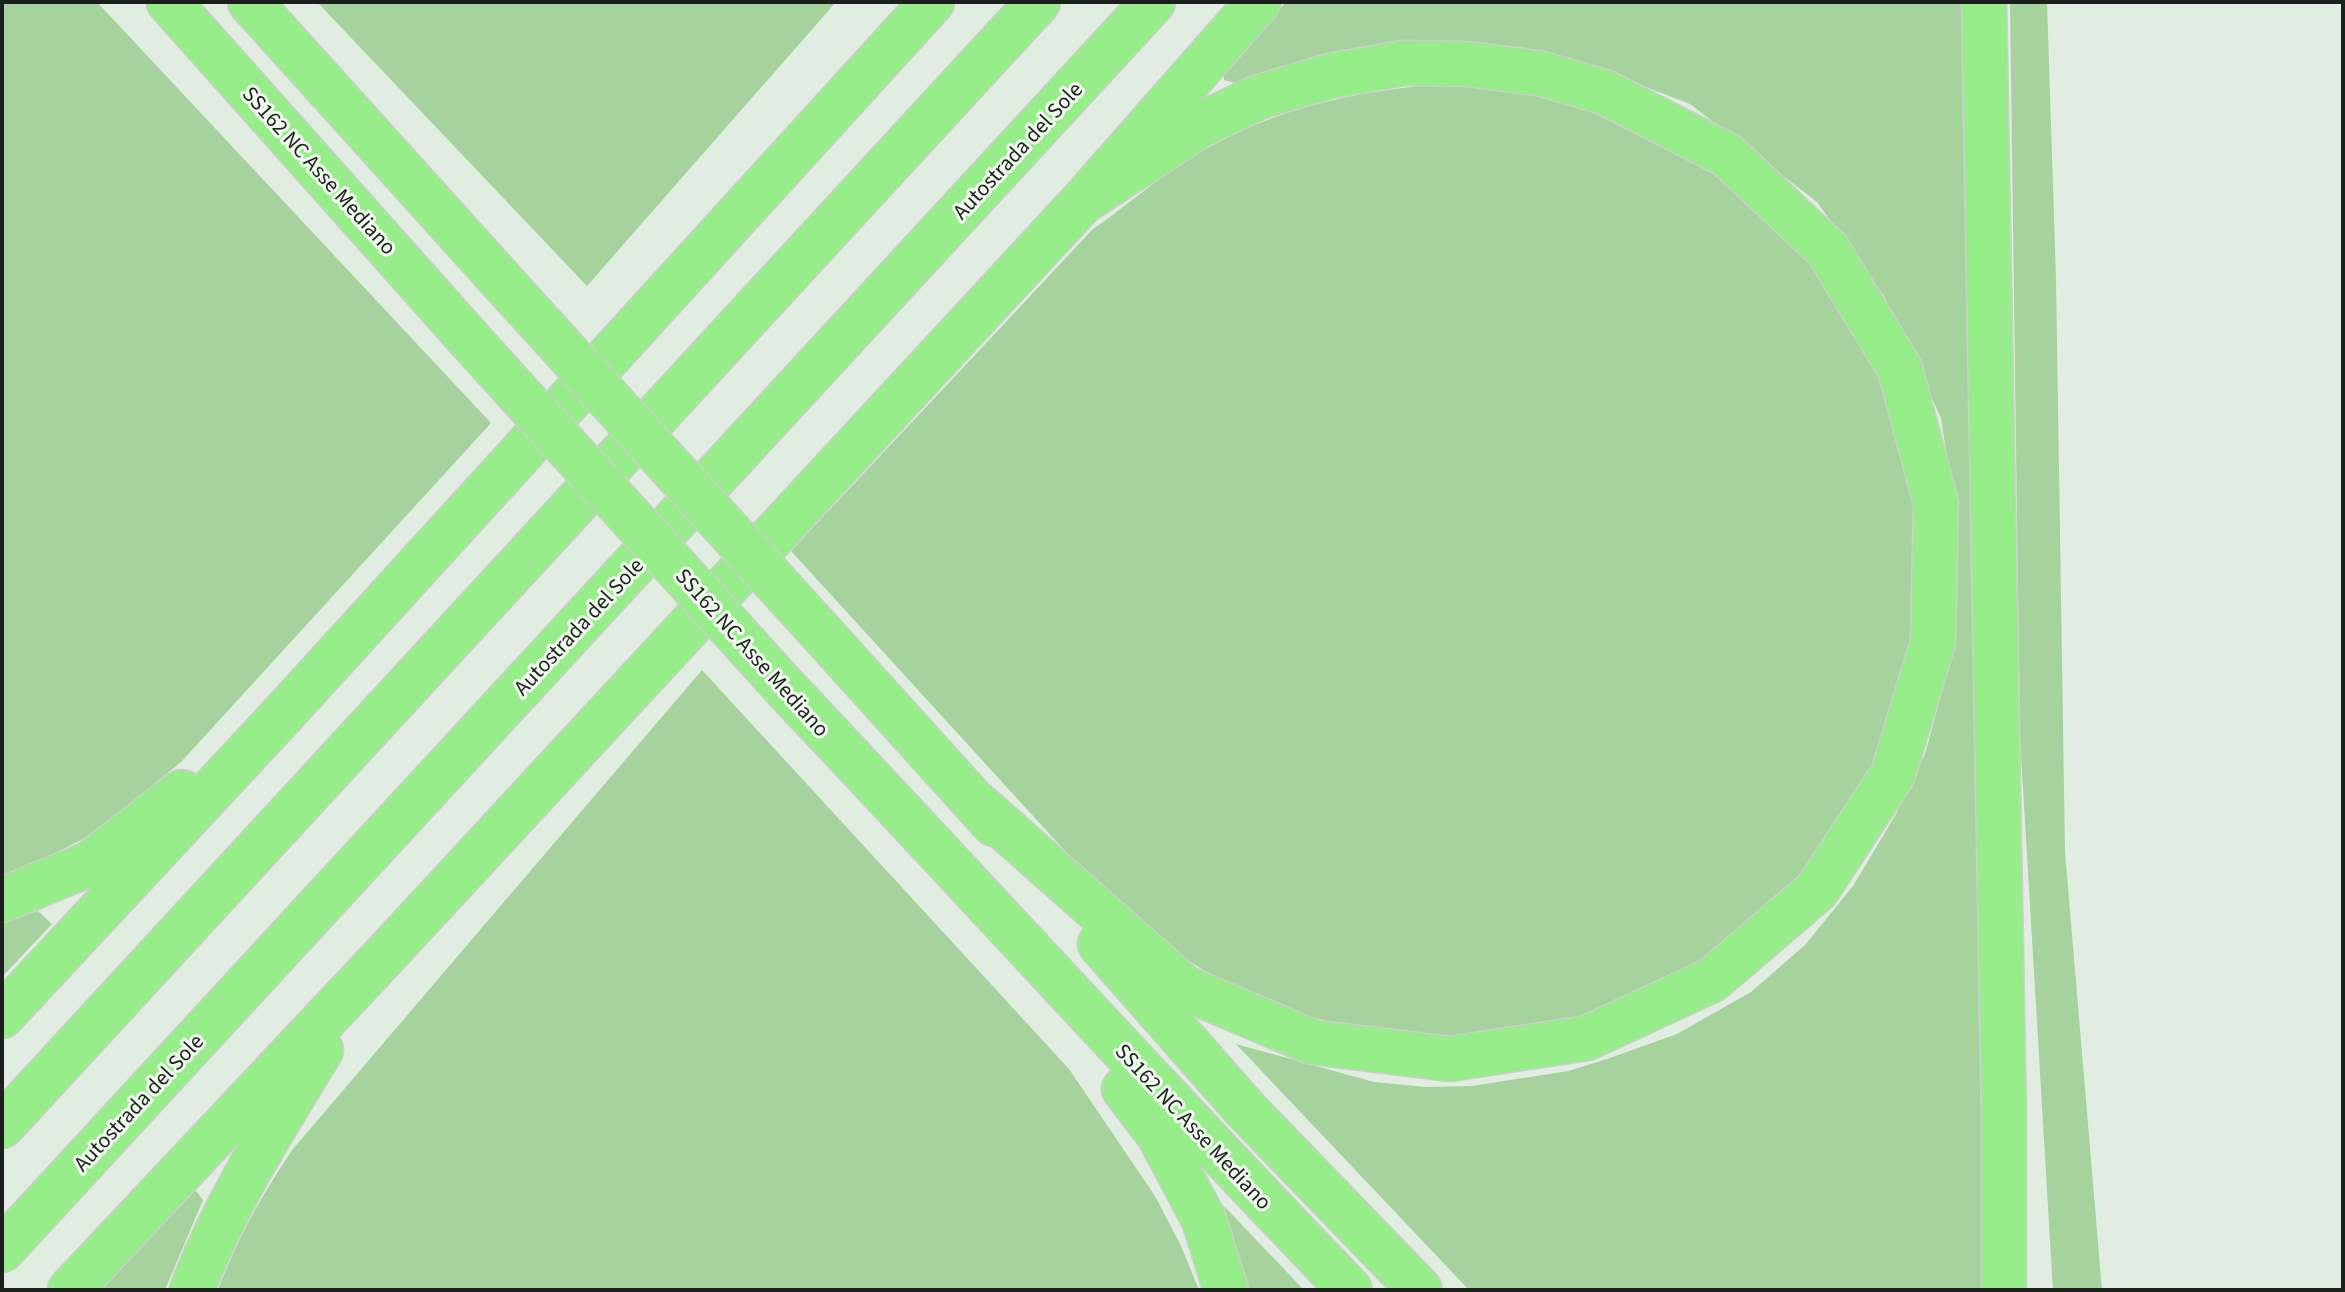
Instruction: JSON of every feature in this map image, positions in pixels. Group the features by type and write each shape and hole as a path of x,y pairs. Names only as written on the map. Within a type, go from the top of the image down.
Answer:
{"highway":[{"path":"144,2 223,62"},
{"name":"SS162 NC Asse Mediano","path":"169,2 788,691 1204,1139 1350,1290"},
{"path":"250,2 975,802 1246,1110 1420,1290"},
{"path":"895,41 921,2"},
{"path":"2,1016 285,712 932,2"},
{"path":"2,1126 1038,2"},
{"name":"Autostrada del Sole","path":"2,1250 1153,2"},
{"path":"70,1290 387,953 1082,202 1258,2"},
{"path":"1984,2 2004,1090 2004,1290"},
{"path":"975,802 1185,988 1312,1042 1450,1059 1587,1038 1712,980 1817,890 1893,774 1933,642 1936,503 1900,369 1828,250 1727,155 1714,148 1604,92 1538,73 1468,64 1403,63 1330,76 1259,97 1200,125 1082,202"},
{"path":"2,900 89,864 285,712"},
{"path":"931,842 1159,1135 1204,1220 1226,1290"},
{"path":"192,1290 200,1267 259,1150 322,1048 387,953"}],"green space":[{"path":"2,2 97,2 491,423 181,762 93,834 2,880"},
{"path":"317,2 836,2 587,286"},
{"path":"1286,2 1973,2 1999,1290 1469,1290 1236,1044 1374,1082 1426,1087 1472,1086 1568,1071 1677,1034 1751,992 1805,945 1853,886 1896,814 1925,754 1953,652 1958,528 1941,418 1884,296 1817,202 1690,104 1576,60 1465,42 1363,47 1239,84 1224,80 1224,70"},
{"path":"2010,2 2047,2 2056,279 2065,852 2102,1290 2053,1290 2020,738"},
{"path":"1420,86 1473,87 1526,93 1578,105 1628,123 1721,176 1801,247 1885,383 1902,433 1920,539 1913,644 1883,747 1860,795 1798,881 1718,951 1625,1002 1574,1019 1469,1036 1416,1036 1363,1030 1311,1017 1261,1000 1213,976 1167,947 1088,876 791,551 1092,230 1161,178 1230,136 1290,112 1353,96"},
{"path":"702,670 1069,1069 1155,1196 1199,1290 218,1290 251,1217 293,1149"},
{"path":"38,911 52,924 2,977 2,923"},
{"path":"196,1191 203,1200 165,1290 98,1290 184,1196"},
{"path":"1224,1206 1304,1290 1248,1290"}]}
